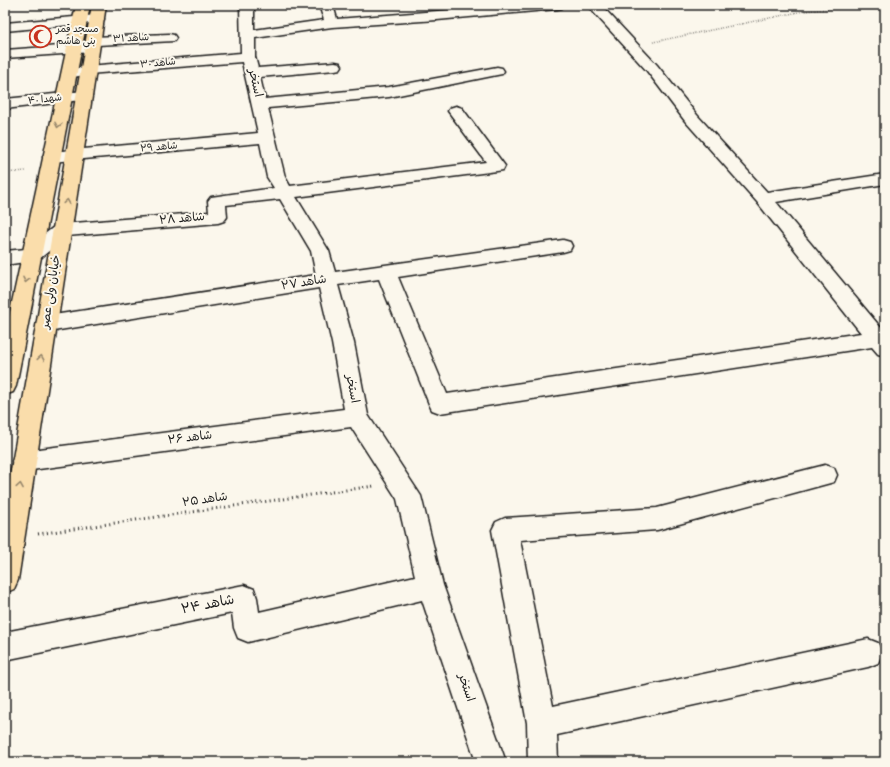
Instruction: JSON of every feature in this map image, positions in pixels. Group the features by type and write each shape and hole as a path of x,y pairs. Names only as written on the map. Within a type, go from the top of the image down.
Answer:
{"main road":[{"name":"خیابان ولی عصر","path":"5,580 88,70 86,46 90,12"},
{"name":"خیابان ولی عصر","path":"5,386 7,365 63,99 69,74 86,46"}],"street":[{"name":"استخر","path":"247,5 250,65 276,177 320,251 343,343 357,417 409,496 430,585 491,762"},
{"path":"326,5 332,23"},
{"path":"248,35 332,23 437,16 557,5"},
{"path":"594,5 652,68 691,118 763,198 882,341"},
{"path":"5,27 90,12"},
{"name":"شاهد ۳۱","path":"5,54 169,38"},
{"name":"شاهد ۳۰","path":"69,74 88,70 250,65 335,66"},
{"path":"259,104 389,92 497,71"},
{"name":"شهدا ۴۰","path":"5,104 84,96"},
{"path":"285,192 497,166 456,111"},
{"name":"شاهد ۲۹","path":"51,157 267,137"},
{"path":"763,198 885,179"},
{"name":"شاهد ۲۸","path":"62,230 218,217 217,201 285,192"},
{"path":"5,258 31,255 62,230"},
{"name":"شاهد ۲۷","path":"46,324 327,280 562,246"},
{"path":"386,272 440,404 882,341"},
{"name":"شاهد ۲۶","path":"24,461 357,417"},
{"path":"543,762 542,723 505,530 657,519 825,475"},
{"name":"شاهد ۲۴","path":"5,646 244,598 248,628 430,585"},
{"path":"542,723 868,653"}],"path":[{"path":"632,46 804,11 883,5"},
{"name":"شاهد ۲۵","path":"12,538 400,482"}],"place":[{"name":"مسجد قمر بنی هاشم","path":"40,36"}]}
